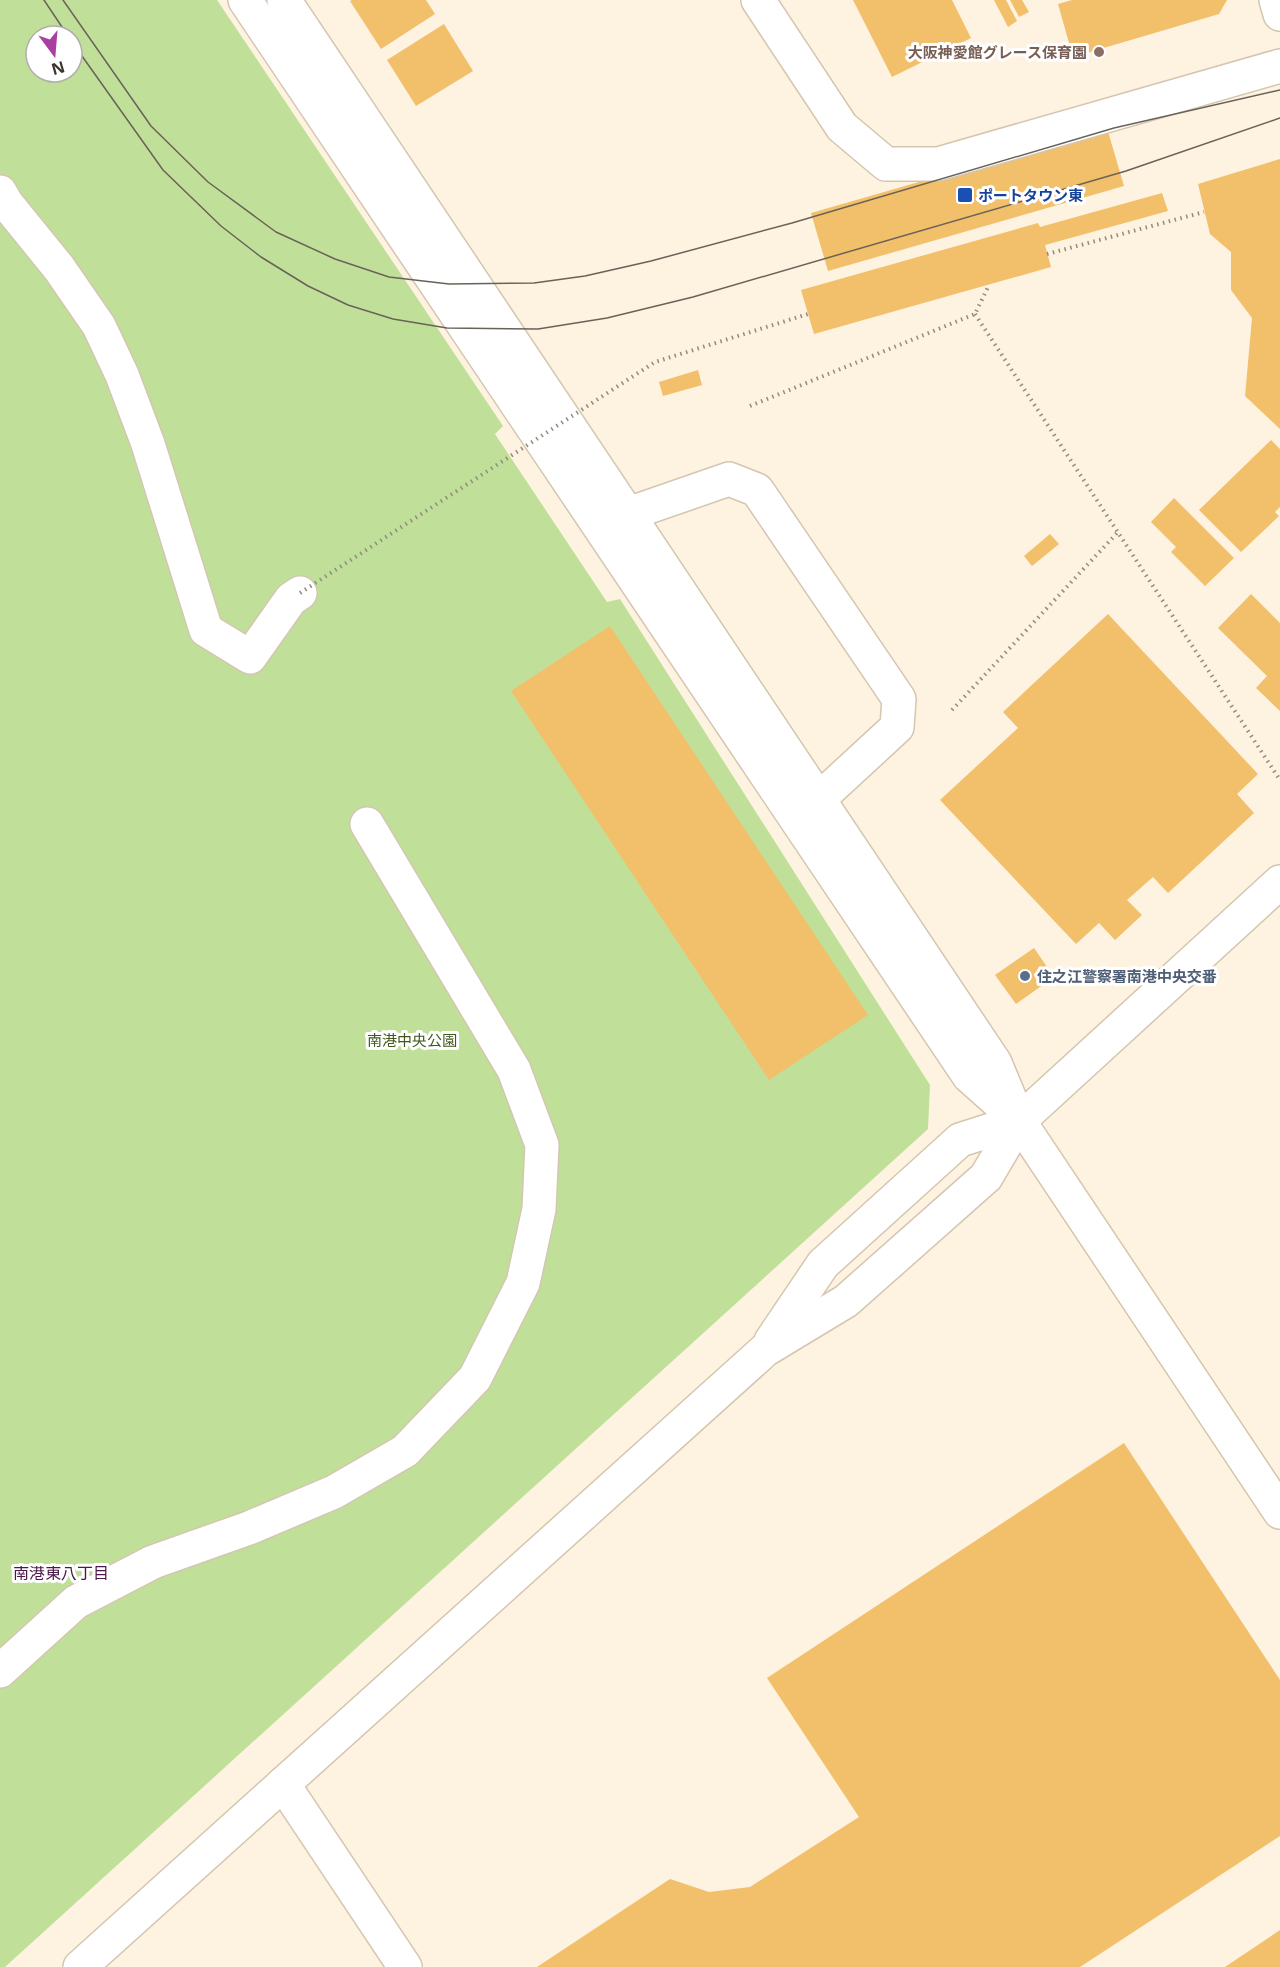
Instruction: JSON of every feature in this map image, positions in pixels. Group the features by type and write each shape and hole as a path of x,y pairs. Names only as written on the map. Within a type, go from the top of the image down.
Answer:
{"street":[{"path":"245,0 969,1076 1019,1121"},
{"path":"284,0 995,1063 1019,1121 1280,1512"},
{"path":"758,0 843,127 886,164 938,164 1280,66"},
{"path":"1276,0 1280,14"},
{"path":"2,201 66,278 99,326 113,355 148,444 206,630 250,657 291,599 300,592"},
{"path":"627,514 729,479 757,490 900,699 897,727 819,800"},
{"path":"0,1671 76,1602 153,1563 249,1528 334,1492 405,1451 475,1378 523,1283 539,1209 542,1145 514,1070 367,824"},
{"path":"80,1967 765,1350 846,1301 986,1177 1019,1121 1280,882"},
{"path":"765,1350 823,1264 960,1140 1019,1121"},
{"path":"283,1784 405,1967"}],"path":[{"path":"1047,254 1204,212"},
{"path":"750,406 975,314 989,285"},
{"path":"300,592 655,362 808,314"},
{"path":"975,314 1280,780"},
{"path":"952,710 1118,532"}],"green space":[{"name":"南港中央公園","path":"0,0 217,0 503,426 495,434 607,602 620,599 930,1085 928,1129 5,1967 0,1967"}],"building":[{"path":"426,0 435,14 381,49 350,1"},
{"path":"853,0 952,0 971,38 892,77"},
{"path":"994,0 1006,0 1017,21 1008,27"},
{"path":"1010,0 1022,0 1029,12 1019,17"},
{"name":"大阪神愛館グレース保育園","path":"1072,0 1227,0 1219,14 1073,57 1058,4"},
{"path":"444,24 473,71 416,106 387,60"},
{"path":"1107,128 1124,186 828,271 811,213"},
{"path":"1280,159 1280,429 1245,396 1252,318 1231,290 1231,252 1210,234 1198,184"},
{"path":"1162,193 1168,211 1045,245 1051,267 814,334 801,290 1038,223 1040,227"},
{"path":"698,370 702,385 663,396 659,382"},
{"path":"1271,440 1280,449 1280,507 1275,512 1279,516 1241,552 1199,510"},
{"path":"1174,498 1234,558 1205,586 1171,552 1176,547 1151,522"},
{"path":"1050,534 1059,544 1032,566 1024,556"},
{"path":"1251,594 1280,623 1280,711 1256,688 1267,676 1218,628"},
{"path":"1108,614 1258,774 1237,794 1254,813 1168,893 1153,877 1127,900 1142,915 1115,940 1099,923 1076,944 940,800 1018,728 1003,712"},
{"path":"610,626 868,1015 769,1080 511,691"},
{"name":"住之江警察署南港中央交番","path":"1034,948 1054,977 1016,1004 995,975"},
{"path":"1124,1443 1280,1680 1280,1836 1080,1967 537,1967 670,1879 709,1892 750,1887 859,1817 767,1678"},
{"path":"1280,1930 1280,1967 1225,1967"}],"tram line":[{"path":"44,0 60,24"},
{"path":"63,0 151,126 208,182 276,232 335,259 389,277 449,284 534,283 585,276 651,261 792,223 1114,128 1280,90"},
{"path":"84,59 163,170 221,226 261,257 308,286 348,305 393,319 447,328 538,329 607,318 693,297 1126,171 1280,118"}],"place":[{"name":"大阪神愛館グレース保育園","path":"1099,52"},
{"name":"ポートタウン東","path":"965,195"},
{"name":"住之江警察署南港中央交番","path":"1025,976"}],"district":[{"name":"南港東八丁目","path":"61,1573"}]}
